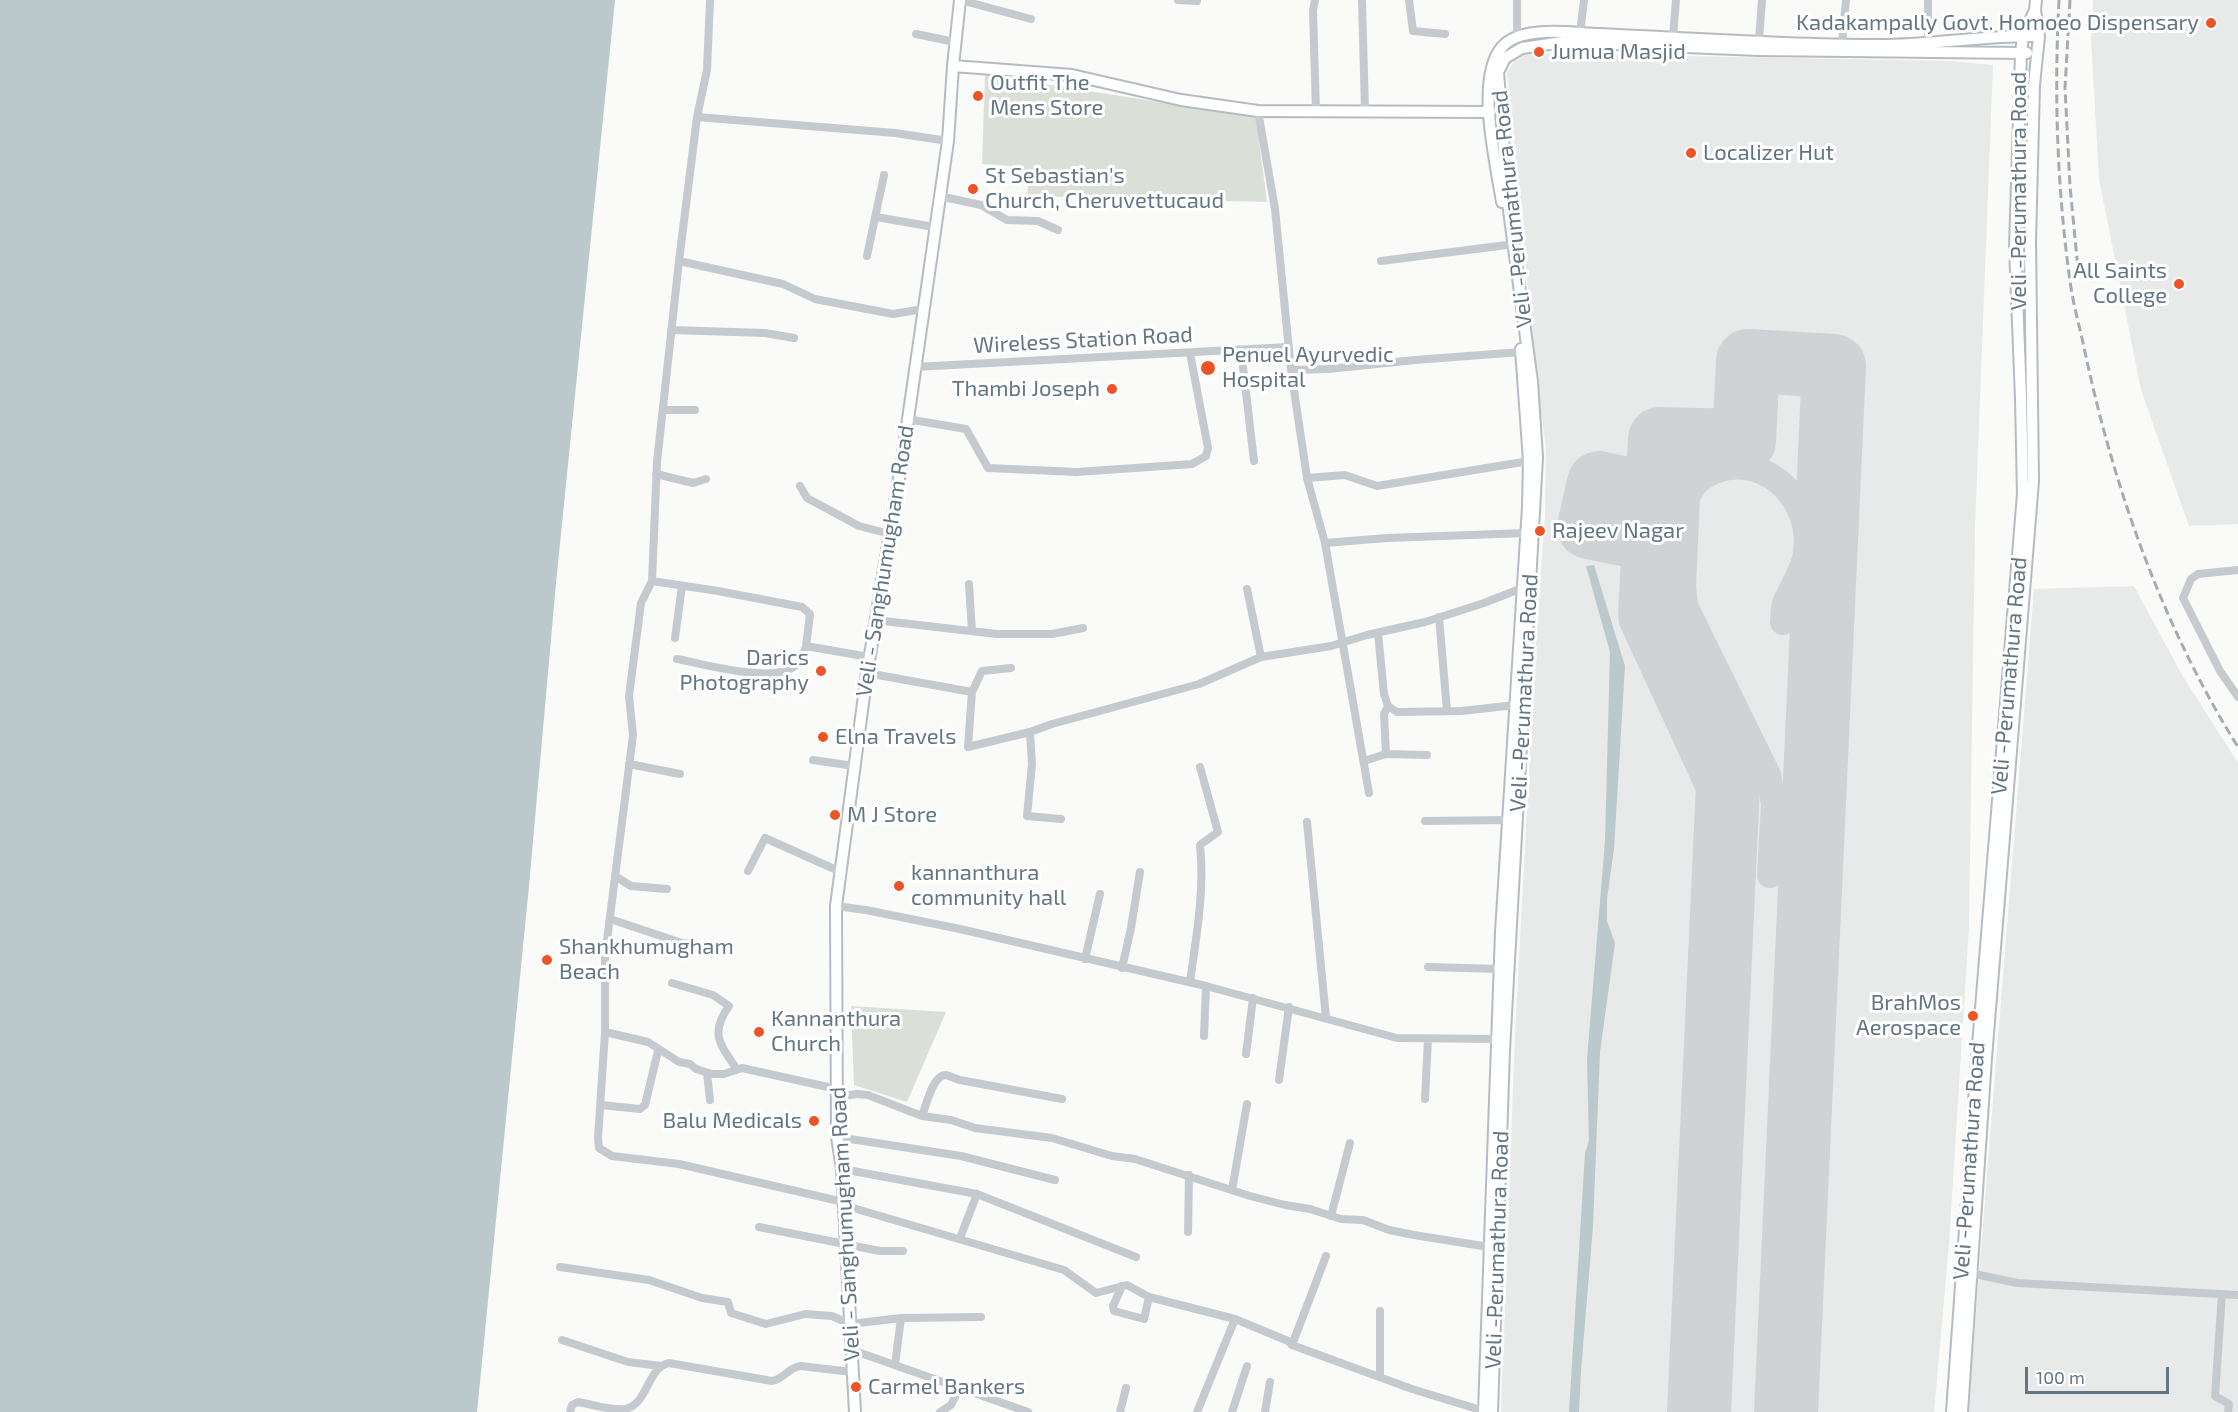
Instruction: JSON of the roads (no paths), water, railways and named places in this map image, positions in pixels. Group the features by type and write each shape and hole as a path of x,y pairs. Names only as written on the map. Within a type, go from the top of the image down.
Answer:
{"main road":[{"name":"Veli - Sanghumugham Road","path":"855,1412 842,1169 837,1137 836,906 869,657 890,534 948,141 952,66 960,0"},
{"path":"2035,5 2023,36 2021,53 2038,53"},
{"path":"1962,1412 1970,1273 2033,481 2030,241 2034,85 2039,36 2035,5"},
{"path":"1487,1412 1489,1247 1499,969 1529,461 1521,352 1490,112 1488,78 1494,59 1503,46 1517,36 1532,33 1881,45 2039,36"},
{"name":"Veli -Perumathura Road","path":"1487,1412 1504,1050 1537,457 1532,382 1508,202 1498,72 1505,58 1522,48 1563,42 1771,50 2021,53 2015,248 2023,494 1978,1043 1952,1412"},
{"path":"952,66 1072,75 1181,100 1258,111 1490,112"},
{"path":"2019,84 2034,85"}],"street":[{"path":"710,0 707,70 697,117 656,474 652,581 641,603 630,696 633,735 606,956 599,1148 612,1156 680,1164 839,1202 1064,1270 1096,1293 1127,1285 1149,1298 1235,1319 1288,1341 1292,1345 1487,1412"},
{"path":"960,0 1031,19"},
{"path":"1178,0 1197,1"},
{"path":"1315,0 1313,10 1316,111"},
{"path":"1362,0 1365,111"},
{"path":"1408,0 1413,31 1445,34"},
{"path":"1517,0 1517,36"},
{"path":"1580,33 1584,0"},
{"path":"1673,37 1676,0"},
{"path":"1759,40 1762,0"},
{"path":"1842,44 1846,0"},
{"path":"1928,0 1928,43"},
{"path":"916,34 955,42"},
{"path":"1258,111 1275,209 1288,346 1307,478 1325,543 1369,793"},
{"path":"697,117 895,133 948,141"},
{"path":"867,256 884,176"},
{"path":"939,196 981,205 1007,220 1038,221 1058,230"},
{"path":"876,218 934,227"},
{"path":"1381,261 1507,245"},
{"path":"679,261 783,284 815,299 893,314 923,309"},
{"path":"671,330 765,333 794,338"},
{"name":"Wireless Station Road","path":"915,367 1288,346"},
{"path":"1241,350 1254,461"},
{"path":"1292,370 1328,369 1521,352"},
{"path":"907,419 966,429 988,468 1077,472 1192,464 1206,456 1209,448 1190,353"},
{"path":"663,410 695,410"},
{"path":"1307,478 1345,475 1369,485 1381,486 1529,461"},
{"path":"656,474 693,483 706,479"},
{"path":"800,486 807,498 859,526 890,534"},
{"path":"1325,543 1387,538 1526,533"},
{"path":"2238,570 2198,574 2191,579 2183,598 2220,671 2238,697"},
{"path":"652,581 718,591 807,610 810,614 806,646 798,664 793,668 778,673 760,674 677,659"},
{"path":"969,584 972,632"},
{"path":"675,638 682,586"},
{"path":"1011,668 982,671 972,692 968,747 1030,732 1199,684 1261,657 1293,654 1343,643 1439,617 1522,588"},
{"path":"1247,589 1261,657"},
{"path":"1439,617 1447,711"},
{"path":"875,620 997,634 1052,634 1083,628"},
{"path":"1378,633 1384,694 1388,706 1397,712 1447,711 1516,705"},
{"path":"806,646 869,657"},
{"path":"867,673 972,692"},
{"path":"1386,754 1384,714 1388,706"},
{"path":"1030,732 1032,764 1027,816 1061,819"},
{"path":"1364,760 1386,754 1426,755"},
{"path":"813,760 854,766"},
{"path":"629,764 680,774"},
{"path":"1190,982 1198,927 1202,858 1200,845 1218,832 1200,767"},
{"path":"1425,821 1508,820"},
{"path":"1307,822 1326,1018"},
{"path":"748,871 765,838 841,872"},
{"path":"1122,968 1140,872"},
{"path":"615,876 631,886 668,889"},
{"path":"1085,959 1100,894"},
{"path":"836,906 950,927 1190,982 1397,1038 1496,1039"},
{"path":"610,919 682,943 695,944"},
{"path":"1428,967 1499,969"},
{"path":"672,983 713,995 729,1006 719,1020 718,1043 736,1068"},
{"path":"1204,1036 1206,986"},
{"path":"1246,1054 1253,998"},
{"path":"1279,1080 1289,1007"},
{"path":"605,1032 648,1042 658,1051 707,1073 718,1075 736,1068 748,1069 838,1093 868,1095 922,1116 951,1120 975,1128 1028,1133 1052,1138 1102,1154 1135,1159 1232,1190 1341,1219 1363,1220 1389,1230 1489,1247"},
{"path":"1425,1099 1428,1039"},
{"path":"601,1105 640,1109 645,1105 658,1051"},
{"path":"707,1073 710,1100"},
{"path":"922,1116 934,1084 940,1076 945,1075 960,1080 1062,1099"},
{"path":"1232,1190 1246,1104"},
{"path":"837,1137 961,1156 1055,1180"},
{"path":"1331,1216 1350,1143"},
{"path":"842,1169 977,1194 1136,1257"},
{"path":"1188,1232 1189,1175"},
{"path":"960,1238 977,1194"},
{"path":"759,1227 880,1251 903,1251"},
{"path":"1292,1345 1326,1256"},
{"path":"560,1268 648,1280 702,1298 728,1302 731,1313 766,1324 805,1314 832,1316 850,1324 901,1318 981,1317"},
{"path":"1970,1273 2017,1283 2238,1295"},
{"path":"1122,1286 1113,1306 1114,1311 1144,1318 1149,1298"},
{"path":"2222,1294 2216,1396 2228,1408 2238,1405"},
{"path":"1380,1311 1380,1377"},
{"path":"895,1365 901,1318"},
{"path":"1197,1412 1235,1319"},
{"path":"562,1340 628,1362 661,1366 674,1363 772,1381 781,1378 792,1368 800,1366 852,1372"},
{"path":"852,1350 1028,1412"},
{"path":"570,1412 572,1405 578,1402 621,1410 629,1408 639,1400 661,1366"},
{"path":"1232,1412 1247,1366"},
{"path":"1265,1412 1270,1382"},
{"path":"940,1412 951,1405 960,1387"},
{"path":"1120,1412 1126,1388"}],"railway":[{"path":"2059,0 2057,105 2062,211 2071,290 2097,403 2126,506 2164,605 2211,701 2238,747"},
{"path":"2070,0 2065,88 2070,186 2078,269"}],"place":[{"name":"Kadakampally Govt. Homoeo Dispensary","path":"2211,23"},
{"name":"Jumua Masjid","path":"1539,52"},
{"name":"Outfit The Mens Store","path":"978,96"},
{"name":"Localizer Hut","path":"1691,153"},
{"name":"St Sebastian's Church, Cheruvettucaud","path":"973,189"},
{"name":"All Saints College","path":"2179,284"},
{"name":"Penuel Ayurvedic Hospital","path":"1208,368"},
{"name":"Thambi Joseph","path":"1112,389"},
{"name":"Rajeev Nagar","path":"1540,531"},
{"name":"Darics Photography","path":"821,671"},
{"name":"Elna Travels","path":"823,737"},
{"name":"M J Store","path":"835,815"},
{"name":"kannanthura community hall","path":"899,886"},
{"name":"Shankhumugham Beach","path":"547,960"},
{"name":"BrahMos Aerospace","path":"1973,1016"},
{"name":"Kannanthura Church","path":"759,1032"},
{"name":"Balu Medicals","path":"814,1121"},
{"name":"Carmel Bankers","path":"856,1387"}]}
